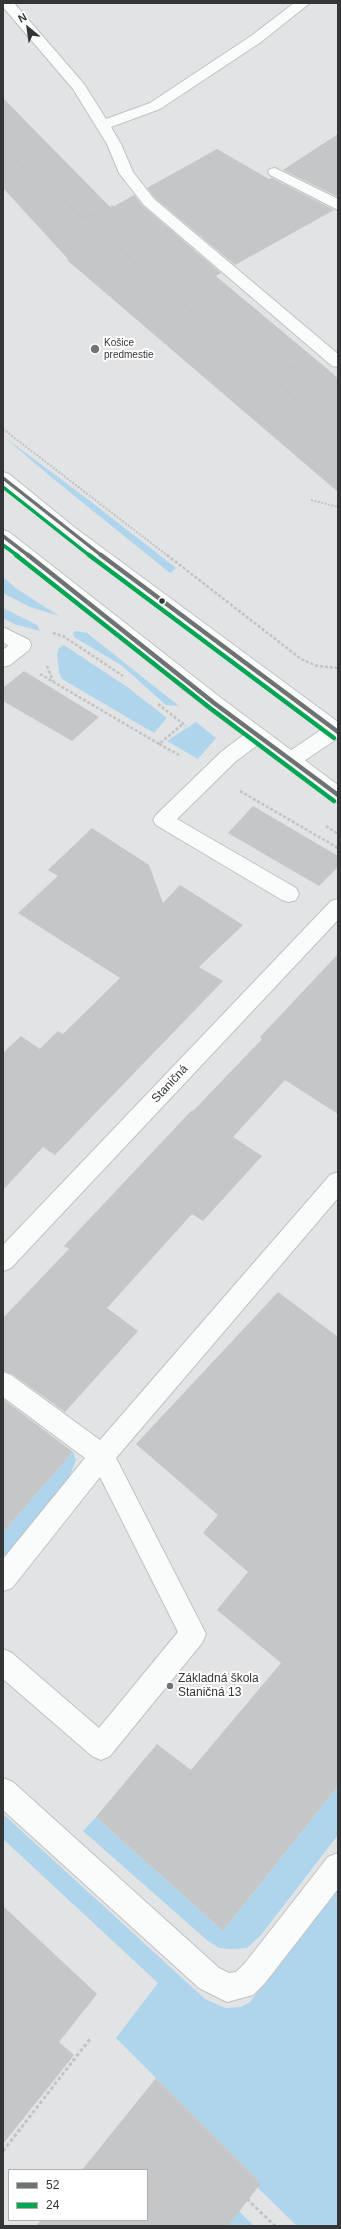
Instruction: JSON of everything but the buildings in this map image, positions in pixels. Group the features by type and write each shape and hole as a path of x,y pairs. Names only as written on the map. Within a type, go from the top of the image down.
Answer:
{"street":[{"path":"7,3 79,87 114,144 126,173 149,202 338,362"},
{"path":"102,125 155,106 256,39 303,3"},
{"path":"274,172 338,205"},
{"path":"3,478 68,531 337,730 291,760"},
{"path":"3,536 257,735 338,795"},
{"path":"3,633 22,645 3,660"},
{"path":"257,735 228,757 163,820 288,894"},
{"name":"Staničná","path":"3,1260 338,907"},
{"path":"3,1579 102,1456 338,1182"},
{"path":"3,1383 102,1456 193,1634 101,1747 3,1662"},
{"path":"3,1792 209,1978 227,1988 243,1985 255,1973 338,1867"}],"path":[{"path":"3,150 223,338"},
{"path":"83,217 143,194"},
{"path":"325,352 271,377 338,435"},
{"path":"3,429 301,659 317,666 338,668"},
{"path":"311,500 338,507"},
{"path":"50,632 62,636 128,680"},
{"path":"153,699 183,724"},
{"path":"159,744 338,848"},
{"path":"3,2151 90,2039"},
{"path":"248,2199 275,2226"}],"shaded area":[{"path":"3,436 176,568 170,573 51,477"},
{"path":"3,577 17,589 59,616 30,607 3,593"},
{"path":"3,608 37,625 40,631 14,624 3,618"},
{"path":"76,631 87,633 179,706 166,705 121,665 74,637 73,633"},
{"path":"64,645 127,687 167,718 154,733 62,679 59,672 57,654 59,648"},
{"path":"196,722 216,738 198,759 167,741"},
{"path":"73,1452 76,1460 68,1480 3,1560 3,1532"},
{"path":"338,1786 338,1835 261,1935 247,1948 219,1948 208,1941 83,1831 96,1817 223,1931"},
{"path":"3,1814 205,1999 225,2008 241,2007 250,2002 338,1888 338,2226 297,2226 257,2187 260,2182 116,2038 158,1983 3,1839"},
{"path":"239,2211 254,2226 228,2226"}],"transit line":[{"name":"52","path":"3,478 68,531 338,732"},
{"name":"24","path":"3,487 64,537 334,738"},
{"name":"52","path":"3,536 214,703 338,795"},
{"name":"24","path":"3,545 210,708 334,801"}],"place":[{"name":"Košice predmestie","path":"95,349"},
{"name":"Základná škola Staničná 13","path":"170,1686"}]}
